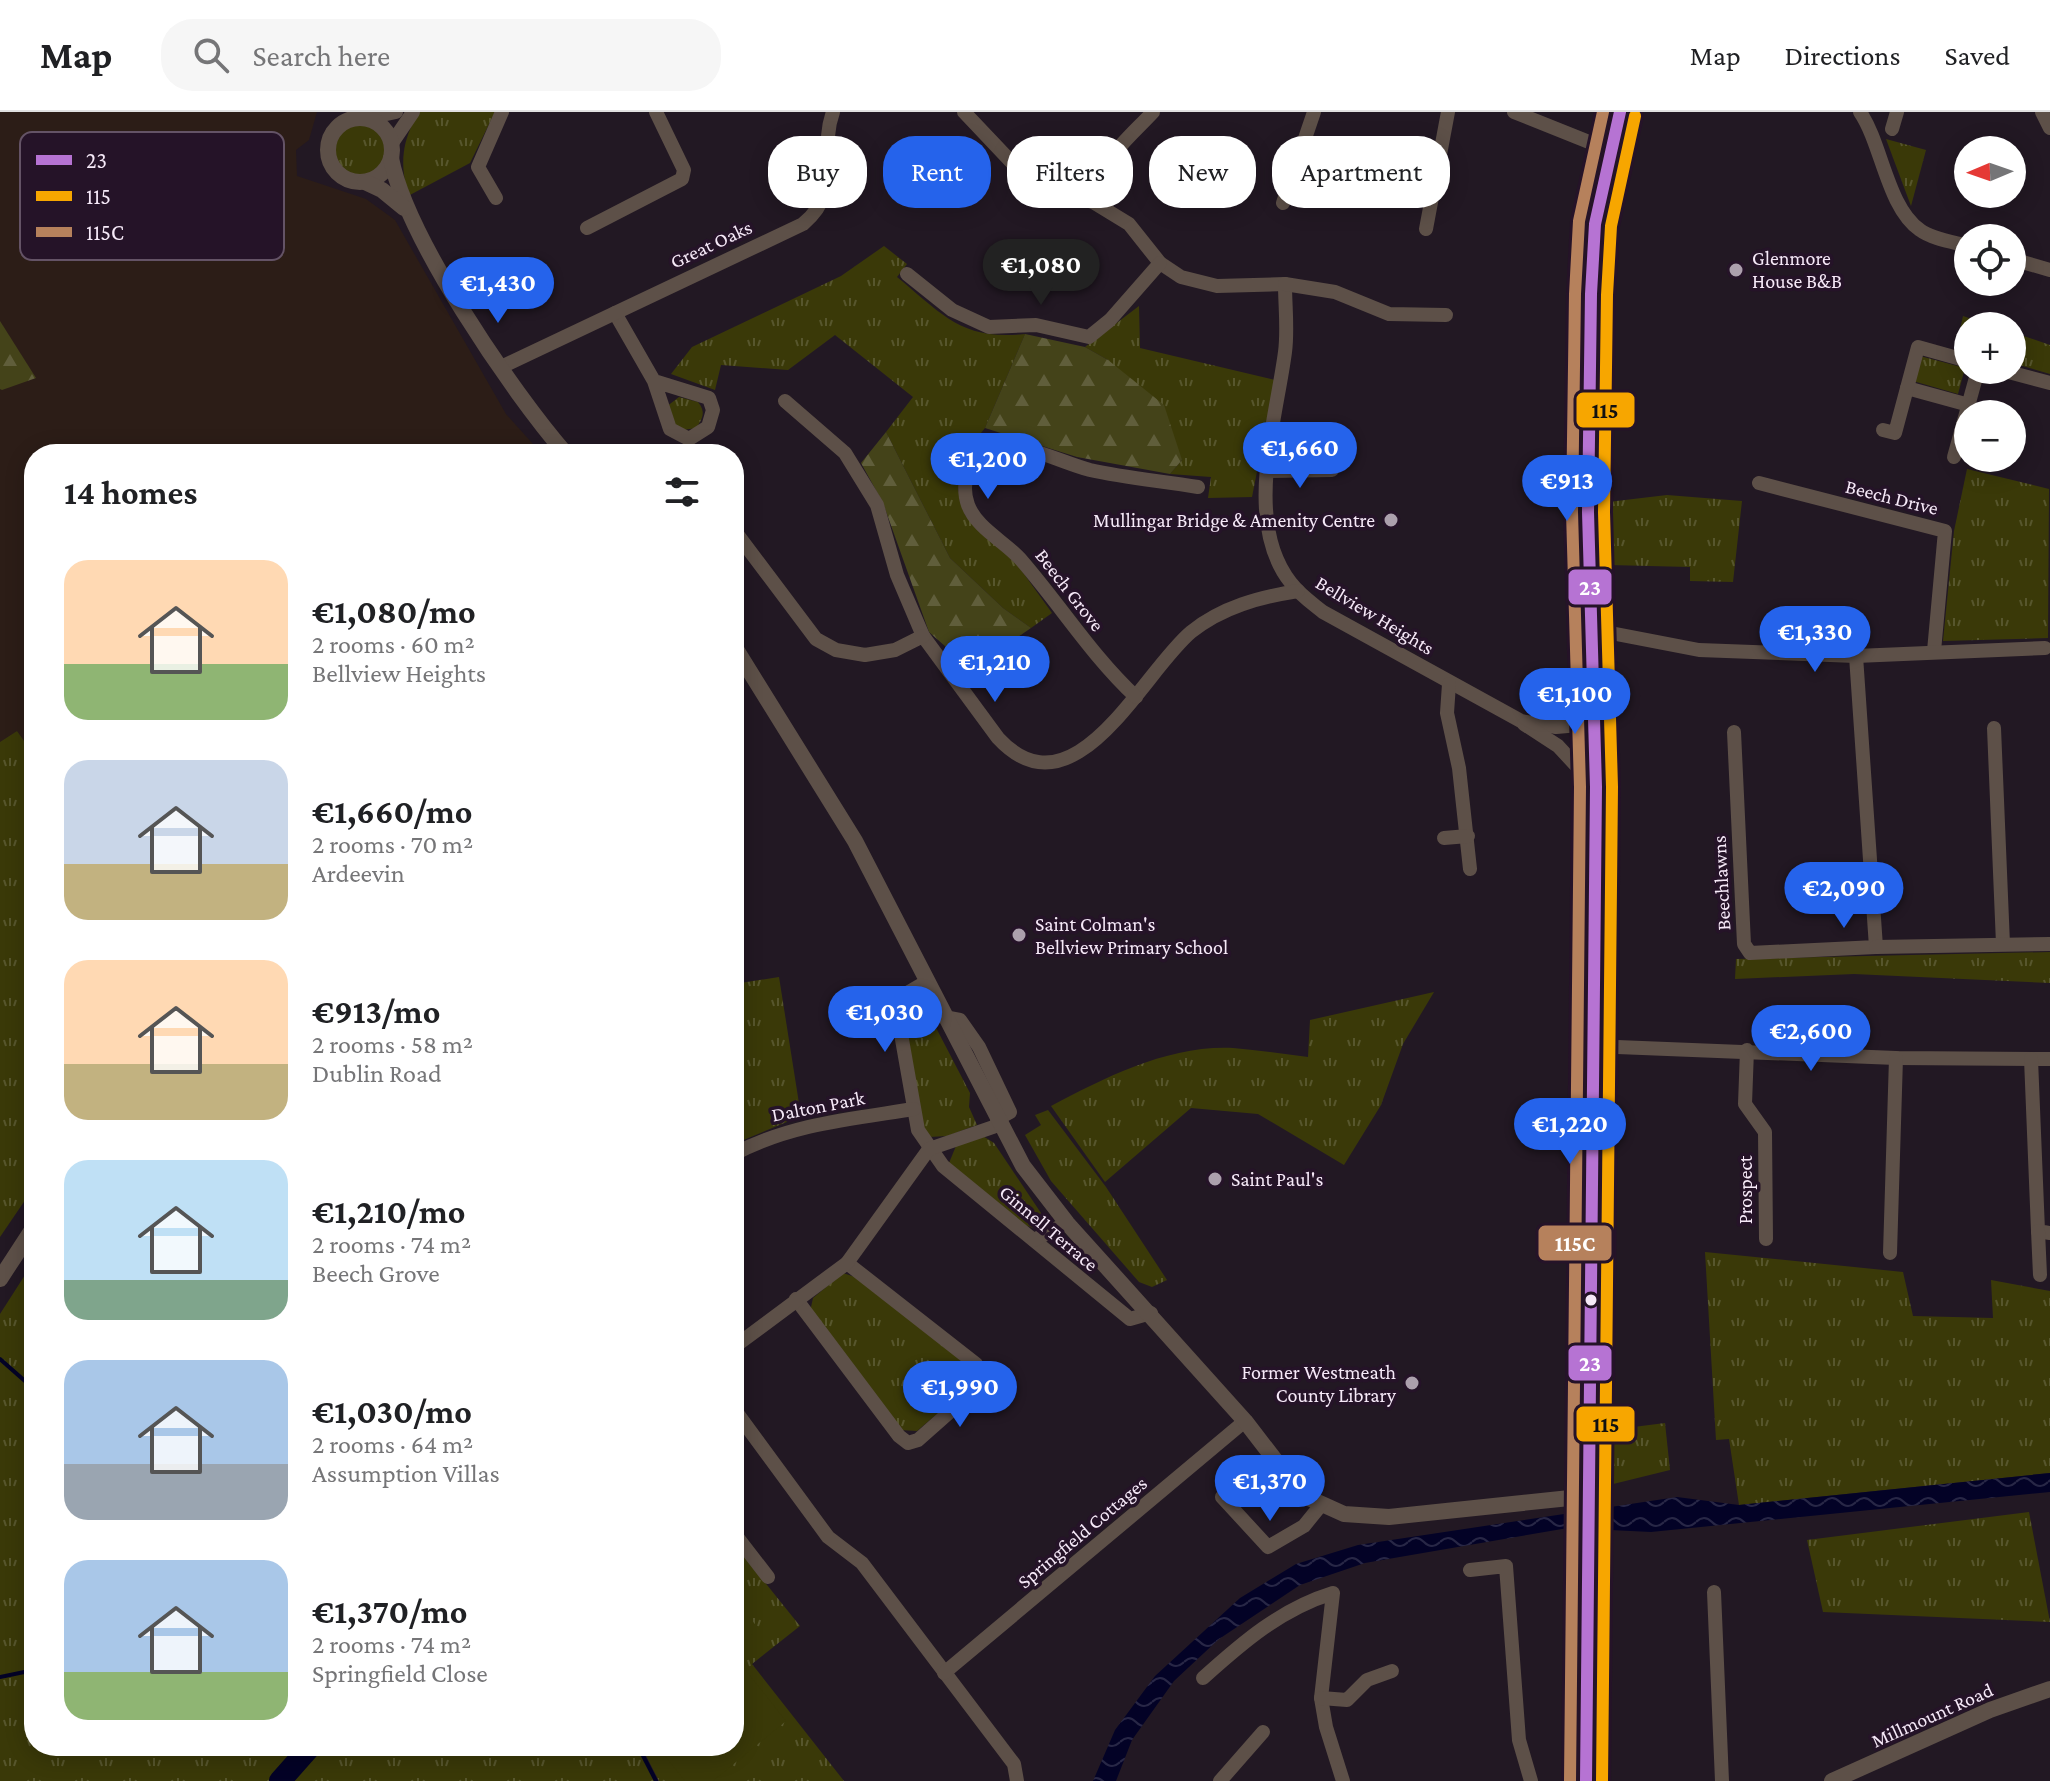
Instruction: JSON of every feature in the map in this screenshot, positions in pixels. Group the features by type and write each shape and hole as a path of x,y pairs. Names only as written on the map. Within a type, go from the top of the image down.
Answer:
{"main road":[{"path":"1586,1781 1596,787 1591,724 1588,512 1591,294 1595,224 1609,150 1620,112"}],"street":[{"path":"331,112 334,129 327,152 332,167 350,181 365,182 382,190 408,212"},
{"path":"334,129 345,120 396,112"},
{"path":"365,182 384,171 391,151 413,112"},
{"path":"496,198 478,167 502,112"},
{"path":"587,228 682,179 684,170 656,112"},
{"name":"Great Oaks","path":"501,367 803,224 814,214 828,190 829,125 833,112"},
{"path":"964,112 1007,159"},
{"path":"1131,136 1153,112"},
{"path":"1306,136 1314,112"},
{"path":"1426,229 1448,112"},
{"path":"1514,112 1609,150"},
{"path":"1860,112 1870,126 1889,178 1912,222 1922,232 1954,242"},
{"path":"1892,129 1897,112"},
{"path":"2042,112 2050,128"},
{"path":"362,116 383,127 397,186 408,212 501,367 559,444"},
{"path":"1103,208 1129,224 1160,263 1181,277 1217,286 1285,284 1335,292 1389,314 1446,315"},
{"path":"907,274 952,310 989,327 1036,325 1089,337 1110,320 1160,263"},
{"path":"2026,263 2050,270"},
{"name":"Bellview Heights","path":"1285,284 1286,346 1265,509 1271,543 1279,563 1298,591 1323,612 1521,721 1556,727 1591,724"},
{"path":"615,313 654,381 670,429 676,435 689,439 708,427 713,410 709,398 654,381"},
{"path":"1883,430 1895,433 1918,347 1954,357"},
{"path":"2026,377 2050,383"},
{"path":"1907,388 1954,401"},
{"path":"785,401 845,453 877,505 897,575 923,636 1007,749 1025,758 1051,762 1078,754 1136,697 1155,667 1193,631 1230,608 1260,597 1298,591"},
{"name":"Beech Grove","path":"1136,697 1096,655 1023,562 982,526 969,507 964,489 967,473 975,456 993,447 1040,454 1090,470 1198,487"},
{"path":"1269,471 1332,470"},
{"name":"Beech Drive","path":"1759,483 1945,531 1934,651"},
{"path":"744,543 816,639 836,650 865,655 895,650 923,636"},
{"path":"1590,629 1699,650 1856,656 2045,648"},
{"path":"1856,656 1876,947"},
{"path":"744,664 855,841 1023,1166 1067,1223 1245,1421 1302,1495 1344,1514 1389,1517 1589,1502"},
{"path":"1449,684 1447,713 1459,768 1470,869"},
{"path":"1521,721 1558,746 1596,787"},
{"path":"1994,728 2003,944"},
{"name":"Beechlawns","path":"1734,732 1744,944 1750,953 2050,944"},
{"path":"1444,838 1468,836"},
{"path":"926,982 895,1000 918,1130 929,1149"},
{"path":"1592,1046 1896,1058 2050,1059"},
{"name":"Prospect","path":"1747,1050 1745,1104 1765,1132 1766,1239"},
{"path":"1890,1253 1896,1058"},
{"path":"2031,1059 2044,1232 2040,1275"},
{"name":"Dalton Park","path":"744,1149 769,1135 796,1127 914,1109"},
{"path":"744,1339 847,1263 929,1149 998,1122"},
{"name":"Ginnell Terrace","path":"929,1149 943,1166 1130,1319 1151,1313"},
{"path":"1034,1240 1067,1223"},
{"path":"0,1279 24,1242"},
{"path":"796,1299 899,1436 908,1443 918,1440 979,1386 981,1377 976,1364 847,1263"},
{"name":"Springfield Cottages","path":"944,1673 1245,1421"},
{"path":"744,1423 828,1537 862,1563 1014,1764 1017,1781"},
{"path":"1222,1497 1268,1547 1304,1526 1321,1505"},
{"path":"744,1546 768,1577"},
{"path":"1470,1570 1506,1566 1519,1740 1531,1781"},
{"path":"1714,1592 1722,1781"},
{"path":"1203,1678 1250,1636 1302,1602 1333,1593 1321,1698 1326,1727 1343,1781"},
{"path":"1321,1698 1347,1700 1367,1680 1392,1671"},
{"name":"Millmount Road","path":"1832,1781 1990,1710 2050,1689"},
{"path":"1220,1781 1263,1732"}],"shaded area":[{"path":"0,112 317,112 309,140 296,150 297,176 366,199 395,220 506,414 533,444 24,444 24,741 17,731 0,742"}],"green space":[{"path":"419,112 495,112 470,163 408,196 404,153"},
{"path":"360,121 380,129 388,149 380,169 360,177 340,169 332,149 340,129"},
{"path":"1886,139 1926,150 1911,206"},
{"path":"884,246 907,264 897,277 954,322 985,333 1025,334 985,428 966,451 958,489 965,515 1019,567 1052,613 1031,628 1003,608 950,558 886,432 913,397 835,335 788,370 721,365 715,390 671,374 692,347 841,276"},
{"path":"1139,306 1140,348 1275,380 1252,497 1208,498 1211,477 1170,474 1182,460 1108,360 1085,347"},
{"path":"0,321 36,378 2,390 0,389"},
{"path":"1025,334 1085,347 1108,360 1164,405 1182,460 1170,474 1077,457 985,428"},
{"path":"2026,337 2050,345 2050,374 2026,367"},
{"path":"1920,356 1954,365 1954,384 1961,384 1958,394 1913,381"},
{"path":"679,397 698,402 702,409 703,415 696,428 677,431 666,407"},
{"path":"886,432 950,558 1003,608 1031,628 971,669 929,632 883,503 861,463"},
{"path":"1966,472 1979,472 2049,489 2048,638 1943,641 1954,531"},
{"path":"1667,495 1742,501 1733,582 1690,581 1690,567 1609,565 1608,502"},
{"path":"17,731 24,741 24,1202 0,1237 0,742"},
{"path":"2050,952 2050,983 1854,974 1735,979 1736,959"},
{"path":"779,977 801,1116 744,1140 744,982"},
{"path":"1434,992 1403,1044 1381,1105 1344,1165 1258,1114 1191,1108 1105,1182 1051,1106 1116,1074 1185,1052 1233,1048 1308,1057 1310,1020"},
{"path":"920,997 970,1093 969,1107 977,1125 947,1136 929,1137 924,1132 904,1011 911,1000"},
{"path":"1048,1110 1106,1187 1167,1280 1152,1287 1139,1282 1051,1181 1025,1135 1041,1125 1035,1115"},
{"path":"983,1136 994,1143 1049,1225 1038,1230 1025,1225 949,1163 956,1146"},
{"path":"1705,1252 1903,1272 1913,1316 1993,1318 1991,1280 2050,1291 2050,1473 1739,1505 1729,1439 1716,1440"},
{"path":"843,1273 855,1277 972,1369 974,1382 917,1431 900,1430 810,1312 813,1298"},
{"path":"24,1277 24,1756 643,1756 656,1781 0,1781 0,1314"},
{"path":"1665,1423 1670,1470 1605,1486 1602,1431"},
{"path":"2029,1512 2050,1622 1823,1612 1807,1540"},
{"path":"744,1556 800,1626 752,1664 844,1781 659,1781 646,1756 744,1756"},
{"path":"744,1611 759,1629 744,1642"},
{"path":"744,1668 786,1721 744,1756"},
{"path":"665,1756 743,1756 713,1781 685,1781"}],"water":[{"path":"2050,1473 2050,1492 1651,1532 1568,1528 1365,1563 1300,1585 1219,1639 1174,1681 1132,1740 1116,1781 1093,1781 1115,1730 1155,1676 1240,1598 1296,1564 1358,1545 1677,1497 1739,1505"}],"waterway":[{"path":"0,1359 24,1380"},
{"path":"0,1677 24,1672"},
{"path":"280,1781 302,1756"},
{"path":"643,1756 656,1781"}],"transit line":[{"name":"115C","path":"1570,1781 1580,787 1572,512 1575,294 1579,221 1603,112"},
{"name":"23","path":"1586,1781 1596,787 1588,512 1591,294 1595,224 1620,112"},
{"name":"115","path":"1602,1781 1612,787 1604,512 1607,295 1611,226 1635,116"}],"place":[{"name":"Glenmore House B&B","path":"1736,270"},
{"name":"Mullingar Bridge & Amenity Centre","path":"1391,520"},
{"name":"Saint Colman's Bellview Primary School","path":"1019,935"},
{"name":"Saint Paul's","path":"1215,1179"},
{"name":"Former Westmeath County Library","path":"1412,1383"}]}
